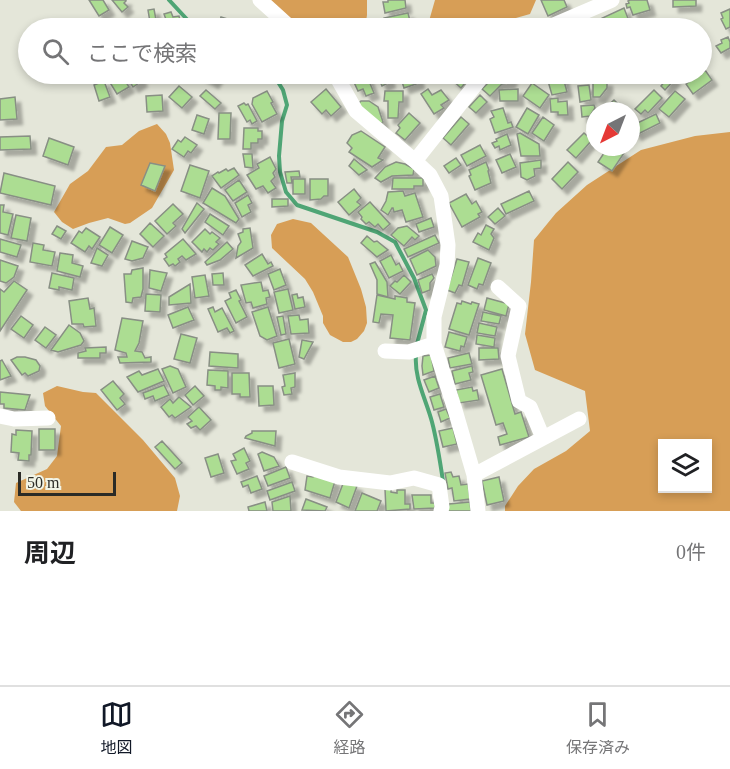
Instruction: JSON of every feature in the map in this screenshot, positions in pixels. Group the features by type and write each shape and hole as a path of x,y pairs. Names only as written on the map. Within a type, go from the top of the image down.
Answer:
{"street":[{"path":"260,0 280,18"},
{"path":"571,18 612,0"},
{"path":"340,84 357,111 430,176 441,196 448,245 447,265 435,307 435,344 474,476 478,511"},
{"path":"415,161 476,84"},
{"path":"498,287 519,306 508,356 519,401 530,407 543,438"},
{"path":"385,351 409,352 435,344"},
{"path":"0,416 14,419 48,418"},
{"path":"474,476 579,419"},
{"path":"292,462 339,477 390,483 414,478 438,486 441,511"}],"shaded area":[{"path":"269,0 367,0 367,18 286,18"},
{"path":"435,0 536,0 530,14 516,18 430,18"},
{"path":"157,124 170,143 174,170 152,208 125,224 108,218 73,229 62,222 54,212 70,184 88,171 106,147 122,145 139,131"},
{"path":"730,132 730,511 505,511 505,506 518,486 534,469 566,451 590,431 585,391 535,370 525,334 534,240 556,213 587,185 632,156 640,156 641,150 695,136"},
{"path":"293,219 311,223 348,257 366,307 367,323 357,339 343,342 330,335 323,323 323,316 313,292 305,279 272,248 271,235 277,224"},
{"path":"57,386 96,393 143,440 175,478 180,496 177,511 21,511 14,502 16,483 47,469 57,456 61,426 45,406 43,393"}],"building":[{"path":"89,0 103,0 109,10 99,16"},
{"path":"112,0 126,0 124,3 128,7 122,12"},
{"path":"388,0 405,0 406,8 385,13 383,2 388,2"},
{"path":"541,0 564,0 567,7 548,16"},
{"path":"630,0 647,0 650,10 633,15 626,4"},
{"path":"673,0 696,0 696,6 673,7"},
{"path":"624,8 628,18 602,18"},
{"path":"154,9 156,18 149,18 148,10"},
{"path":"730,9 730,27 726,29 721,13"},
{"path":"171,12 173,17 179,16 180,18 165,18 164,14"},
{"path":"408,13 409,18 384,18"},
{"path":"728,37 730,48 721,53 716,46"},
{"path":"105,84 110,97 99,101 94,85"},
{"path":"111,84 127,84 129,87 117,94"},
{"path":"355,84 370,84 374,93 366,96 363,89 358,91"},
{"path":"403,84 416,84 404,88"},
{"path":"487,84 502,84 490,96 482,89"},
{"path":"531,84 549,95 540,108 523,96"},
{"path":"549,84 565,84 567,92 552,95"},
{"path":"593,84 607,84 607,88 600,97 593,97"},
{"path":"663,84 670,84 665,90 661,86"},
{"path":"686,84 707,84 693,94"},
{"path":"589,85 591,100 580,102 578,86"},
{"path":"179,86 192,97 182,108 169,97"},
{"path":"326,89 341,107 331,116 326,110 322,114 311,102"},
{"path":"428,89 432,95 441,90 449,100 441,105 444,108 434,114 421,94"},
{"path":"518,89 518,101 500,101 499,90"},
{"path":"206,90 221,103 215,109 200,96"},
{"path":"654,90 662,98 648,113 645,110 640,113 640,104"},
{"path":"267,91 277,114 262,122 252,104 253,98"},
{"path":"385,91 403,91 403,102 399,102 398,118 388,118 388,101 384,101"},
{"path":"675,91 685,99 669,117 659,109"},
{"path":"162,95 163,111 147,112 146,96"},
{"path":"480,95 487,102 476,113 469,107"},
{"path":"15,97 17,119 0,120 0,99"},
{"path":"558,98 558,102 567,101 568,115 551,112 550,99"},
{"path":"361,101 369,101 378,107 383,122 380,125 358,104"},
{"path":"248,104 257,121 252,124 250,120 247,122 238,106"},
{"path":"581,106 586,106 586,116 582,117"},
{"path":"503,108 508,123 511,122 513,127 495,133 490,119 494,117 491,111"},
{"path":"527,108 539,115 528,134 516,127"},
{"path":"219,113 231,113 230,139 218,139"},
{"path":"409,113 420,123 405,140 396,133 400,128 398,125"},
{"path":"656,114 660,123 640,133 640,122"},
{"path":"197,115 209,119 204,134 192,130"},
{"path":"461,117 469,124 451,145 443,138"},
{"path":"543,117 554,125 544,141 532,133"},
{"path":"244,128 258,128 258,131 262,131 262,139 258,139 258,143 251,143 251,149 243,149"},
{"path":"361,131 385,147 378,158 383,160 372,167 349,152 352,148 347,143 352,135"},
{"path":"520,133 539,144 540,156 521,156 517,134"},
{"path":"584,133 586,135 586,147 576,158 567,150"},
{"path":"507,134 511,145 500,150 499,146 495,148 492,143"},
{"path":"30,136 31,149 0,150 0,137"},
{"path":"185,137 197,145 191,153 188,151 184,157 172,149 178,140 181,142"},
{"path":"49,138 74,147 68,165 43,156"},
{"path":"480,145 486,156 467,166 461,155"},
{"path":"243,154 252,154 253,168 245,167"},
{"path":"510,154 516,167 502,173 496,160"},
{"path":"602,156 622,156 612,171 598,162"},
{"path":"270,157 276,169 273,173 275,177 271,181 276,188 268,193 263,186 256,189 247,175 259,168 257,164"},
{"path":"456,158 461,165 449,173 444,166"},
{"path":"354,159 367,170 359,175 349,166"},
{"path":"541,160 541,168 534,169 535,176 527,180 521,177 520,163"},
{"path":"396,162 414,169 413,175 392,176 381,182 375,178 385,167"},
{"path":"486,162 491,183 475,190 469,170"},
{"path":"568,162 578,172 562,189 552,179"},
{"path":"150,163 165,166 155,191 141,185"},
{"path":"190,165 209,171 200,198 181,191"},
{"path":"234,168 239,175 221,188 212,176"},
{"path":"299,171 300,177 291,177 292,183 287,183 285,172"},
{"path":"4,173 55,186 51,205 0,193"},
{"path":"393,178 423,178 423,186 414,186 414,189 392,189"},
{"path":"293,179 305,179 305,194 293,194"},
{"path":"310,179 328,179 328,196 310,200"},
{"path":"239,180 247,192 233,201 225,190"},
{"path":"212,188 225,196 239,219 236,223 203,203"},
{"path":"354,189 361,198 357,202 361,205 349,215 338,202"},
{"path":"403,191 405,196 415,193 423,217 406,222 402,210 394,212 392,208 388,215 381,210 388,192"},
{"path":"529,191 534,201 506,214 501,204"},
{"path":"466,194 472,204 476,201 482,212 478,214 480,217 462,227 449,203"},
{"path":"248,195 252,203 248,205 251,212 242,217 235,203"},
{"path":"272,199 288,199 288,206 272,207"},
{"path":"370,202 390,224 383,230 378,224 375,227 369,222 366,224 361,219 358,212"},
{"path":"197,203 204,209 185,233 182,229"},
{"path":"173,204 183,214 173,223 176,226 167,234 155,221"},
{"path":"0,205 4,205 3,212 13,214 8,235 0,233"},
{"path":"498,208 505,216 495,224 488,217"},
{"path":"210,214 229,226 223,235 205,222"},
{"path":"16,215 31,218 27,241 11,238"},
{"path":"431,218 434,227 419,232 416,224"},
{"path":"150,223 164,236 153,247 140,234"},
{"path":"486,225 494,229 491,234 494,238 489,250 473,242 478,233 481,235"},
{"path":"57,226 66,231 61,239 52,234"},
{"path":"407,226 419,236 415,240 412,237 404,246 391,235 398,228"},
{"path":"110,227 123,235 112,253 99,245"},
{"path":"86,228 100,237 92,249 89,246 85,252 71,243 79,231 82,233"},
{"path":"250,228 253,248 236,258 241,242 238,234 243,232 243,229"},
{"path":"205,229 220,238 216,242 219,244 213,250 210,248 207,252 204,249 202,252 192,242"},
{"path":"435,235 439,243 408,257 404,249"},
{"path":"367,236 388,250 377,257 361,243"},
{"path":"0,239 21,245 17,257 0,252"},
{"path":"183,239 196,254 186,260 182,256 178,259 180,262 175,266 173,264 169,266 164,259 167,257 165,254"},
{"path":"132,241 148,247 143,258 132,261 125,259"},
{"path":"227,242 233,249 220,260 207,265 205,262"},
{"path":"33,243 44,245 43,250 55,252 52,266 30,262"},
{"path":"97,248 108,255 102,266 91,263"},
{"path":"428,250 435,257 436,266 417,275 410,259"},
{"path":"60,253 73,255 72,263 83,266 80,277 57,271"},
{"path":"262,254 268,264 271,262 273,266 253,276 245,265"},
{"path":"391,255 396,265 399,263 403,271 389,278 380,261"},
{"path":"478,258 491,263 483,285 479,284 477,289 468,285"},
{"path":"457,259 469,262 462,286 459,285 455,293 447,290"},
{"path":"0,260 18,266 14,277 6,283 0,281"},
{"path":"375,262 387,282 388,297 377,294 377,280 370,264"},
{"path":"143,268 141,297 133,298 132,303 126,302 124,274 131,274 132,270"},
{"path":"280,269 286,285 274,290 268,274"},
{"path":"150,270 167,273 161,291 149,288"},
{"path":"52,273 74,278 72,290 59,287 59,290 49,288"},
{"path":"223,273 224,285 213,285 212,274"},
{"path":"432,274 434,278 430,283 430,290 422,293 418,280"},
{"path":"205,275 209,296 195,298 192,277"},
{"path":"404,275 411,282 400,294 390,286"},
{"path":"14,281 27,290 0,331 0,289 4,292"},
{"path":"261,282 263,291 268,290 270,297 266,298 267,304 253,308 251,302 246,303 241,285"},
{"path":"190,284 191,303 169,305 169,297"},
{"path":"288,289 293,310 279,313 274,292"},
{"path":"236,290 247,317 236,323 225,301 231,298 229,293"},
{"path":"146,294 161,295 160,312 145,311"},
{"path":"297,294 298,298 303,297 305,307 295,309 292,295"},
{"path":"377,295 395,299 395,296 407,298 407,302 415,303 410,340 390,338 393,315 381,314 379,323 373,322"},
{"path":"88,298 90,309 94,308 96,326 84,327 83,324 72,324 69,301"},
{"path":"487,298 509,304 506,316 484,310"},
{"path":"462,301 479,304 469,335 449,329 457,303 461,304"},
{"path":"188,307 194,320 173,328 168,315"},
{"path":"213,307 215,312 222,308 234,331 230,333 227,328 218,332 208,309"},
{"path":"268,307 277,336 267,340 260,336 252,312"},
{"path":"483,312 501,316 499,324 481,321"},
{"path":"299,315 300,320 308,319 309,333 291,334 288,316"},
{"path":"21,316 33,325 24,338 11,329"},
{"path":"283,316 286,334 281,335 277,317"},
{"path":"122,318 143,321 139,343 135,351 142,352 145,358 151,357 151,362 120,363 118,357 127,357 126,353 115,350"},
{"path":"479,323 497,327 495,336 477,333"},
{"path":"69,325 80,333 84,341 81,345 58,352 51,350"},
{"path":"45,327 56,335 46,348 35,340"},
{"path":"449,332 467,337 460,351 445,347"},
{"path":"181,334 197,338 190,363 174,359"},
{"path":"477,335 495,338 494,347 476,344"},
{"path":"289,339 295,364 279,368 273,343"},
{"path":"302,340 313,342 304,359 299,357"},
{"path":"106,347 106,353 100,353 100,358 78,358 78,353 86,351 85,348"},
{"path":"479,348 498,348 499,359 479,360"},
{"path":"210,352 238,354 238,368 209,366"},
{"path":"469,353 472,364 450,368 448,358"},
{"path":"431,355 434,371 423,375 423,356"},
{"path":"17,357 36,360 40,366 39,371 28,376 25,373 22,375 11,360"},
{"path":"2,360 11,376 0,380 0,361"},
{"path":"170,366 178,369 186,387 173,393 162,369"},
{"path":"472,366 473,372 469,373 471,380 455,384 452,371"},
{"path":"158,369 164,381 138,392 127,377 139,371 142,375"},
{"path":"502,369 515,414 521,412 529,437 500,445 498,437 507,434 503,423 496,425 481,375"},
{"path":"208,370 228,371 228,388 221,387 221,390 215,390 215,386 207,385"},
{"path":"232,373 249,373 250,397 232,394"},
{"path":"295,373 295,387 291,388 292,394 284,395 283,375"},
{"path":"435,376 439,388 429,392 424,380"},
{"path":"113,381 124,394 120,398 125,404 117,410 101,390"},
{"path":"164,385 169,395 155,401 153,396 145,399 143,393"},
{"path":"195,386 204,396 193,405 185,395"},
{"path":"258,386 273,386 274,405 259,406"},
{"path":"472,387 473,391 477,390 479,400 459,403 456,390"},
{"path":"0,392 30,395 25,410 4,408 4,404 0,404"},
{"path":"440,394 444,407 434,410 430,397"},
{"path":"179,397 191,407 175,418 172,415 169,417 161,407 170,399 173,403"},
{"path":"199,407 211,420 200,430 196,426 191,428 187,424 192,421 188,417"},
{"path":"446,409 450,418 441,422 438,412"},
{"path":"453,428 457,444 443,447 439,431"},
{"path":"39,429 55,429 55,450 39,450"},
{"path":"16,430 32,431 29,461 18,460 19,453 11,452 12,434 16,435"},
{"path":"252,431 276,431 275,446 245,438"},
{"path":"162,441 182,463 175,469 155,447"},
{"path":"244,448 250,461 246,463 249,469 237,474 231,461 236,460 233,454"},
{"path":"262,452 274,457 279,466 264,471 258,454"},
{"path":"218,454 224,473 211,477 205,458"},
{"path":"286,467 290,478 268,486 264,476"},
{"path":"451,472 453,477 459,476 461,485 468,484 470,499 454,501 452,488 448,489 445,473"},
{"path":"316,473 335,481 330,498 305,490 307,476 313,477"},
{"path":"257,476 262,489 251,493 248,485 243,487 241,482"},
{"path":"499,477 504,501 487,505 482,481"},
{"path":"344,481 357,486 349,508 336,502"},
{"path":"292,482 295,491 270,500 267,491"},
{"path":"391,488 391,492 397,493 397,490 405,490 405,504 410,504 410,509 386,511 385,489"},
{"path":"362,493 381,501 377,511 355,511"},
{"path":"412,495 431,495 431,503 435,503 435,508 414,509"},
{"path":"290,496 291,511 273,511 272,502"},
{"path":"306,499 327,507 325,511 302,510"},
{"path":"265,502 267,511 249,511 248,507"},
{"path":"470,502 471,511 447,511 449,504"}],"waterway":[{"path":"169,0 186,18"},
{"path":"279,84 287,105 282,121 279,156 280,172 286,192 297,205 377,232 395,242 414,278 426,310 417,344"},
{"path":"416,355 417,372 434,429 443,481"}]}
